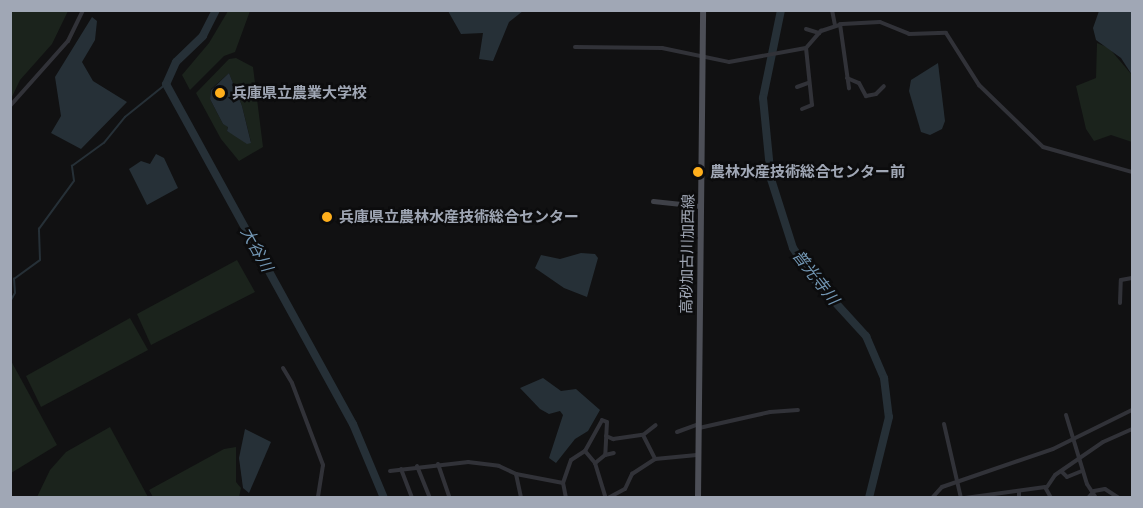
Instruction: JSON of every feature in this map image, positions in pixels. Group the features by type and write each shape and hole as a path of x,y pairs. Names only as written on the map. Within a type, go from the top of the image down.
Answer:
{"main road":[{"name":"高砂加古川加西線","path":"698,498 696,427 703,10"}],"street":[{"path":"10,106 68,41 83,10"},
{"path":"832,10 838,25 849,88"},
{"path":"575,47 662,48 729,62 806,48 819,33 838,25 880,22 909,34 946,33 979,85 1043,147 1132,172"},
{"path":"806,29 819,33"},
{"path":"802,109 812,105 806,48"},
{"path":"847,78 859,83 866,96 876,94 884,87"},
{"path":"797,87 808,83"},
{"path":"653,201 700,206"},
{"path":"1120,303 1121,280 1132,278"},
{"path":"283,368 292,383 323,465 318,498"},
{"path":"677,432 770,412 798,410"},
{"path":"932,498 942,487 1072,440 1132,410"},
{"path":"1066,415 1082,471 1091,493 1096,498"},
{"path":"566,498 563,483 571,460 585,451 602,420 607,422 605,455"},
{"path":"944,424 963,498 1047,487 1062,472 1103,442 1132,429"},
{"path":"606,436 613,439 644,435 657,425"},
{"path":"644,435 655,459"},
{"path":"585,451 595,463 607,498 625,489 632,474 655,459 697,455"},
{"path":"595,463 605,455 614,453"},
{"path":"390,471 438,464 499,466 516,474 563,483"},
{"path":"438,464 450,498"},
{"path":"417,466 430,498"},
{"path":"401,470 412,498"},
{"path":"1062,472 1067,477 1082,471"},
{"path":"516,474 521,498"},
{"path":"1047,487 1051,498"},
{"path":"1088,498 1091,493 1105,489 1119,498"},
{"path":"1018,491 1019,498"}],"shaded area":[{"path":"11,10 68,11 52,44 20,80 11,99"},
{"path":"228,11 250,11 235,52 224,56 190,90 182,75 209,43"},
{"path":"448,11 523,11 509,22 493,61 479,59 483,33 461,34"},
{"path":"1099,11 1132,11 1132,75 1121,58 1096,40 1093,28"},
{"path":"92,17 97,21 95,40 82,62 93,81 127,102 81,149 51,133 61,116 55,77"},
{"path":"1097,43 1109,48 1132,75 1132,142 1111,135 1094,141 1086,129 1076,86 1096,78"},
{"path":"236,58 253,67 263,147 239,161 221,139 196,93 229,59","holes":["229,73 242,106 251,142 227,131 228,126 223,124 210,99 211,89"]},
{"path":"938,63 945,121 942,129 930,135 921,132 909,91 911,80"},
{"path":"229,73 242,106 251,143 247,144 227,131 228,127 223,124 210,99 211,90"},
{"path":"156,154 164,158 178,188 147,205 129,169 141,161 150,164"},
{"path":"581,253 595,254 598,258 587,297 564,288 535,268 541,255 560,259"},
{"path":"237,260 255,292 151,345 137,314"},
{"path":"130,318 148,350 41,407 26,376"},
{"path":"10,359 57,445 11,473 10,473"},
{"path":"543,378 561,391 576,389 600,410 588,431 575,439 556,463 549,458 563,415 560,411 549,414 540,409 520,388"},
{"path":"110,427 148,497 37,497 50,470 66,452"},
{"path":"245,429 271,442 249,493 243,488 239,458"},
{"path":"236,447 236,482 241,488 239,497 153,497 149,490 224,449"}],"waterway":[{"name":"大谷川","path":"216,10 203,36 176,62 166,84 353,424 384,498"},
{"name":"普光寺川","path":"781,10 763,98 771,179 793,248 813,278 866,336 884,378 889,417 869,498"},
{"path":"10,302 15,293 14,279 40,260 39,229 74,181 72,166 104,143 125,117 166,84"}],"place":[{"name":"兵庫県立農業大学校","path":"220,93"},
{"name":"農林水産技術総合センター前","path":"698,172"},
{"name":"兵庫県立農林水産技術総合センター","path":"327,217"}]}
